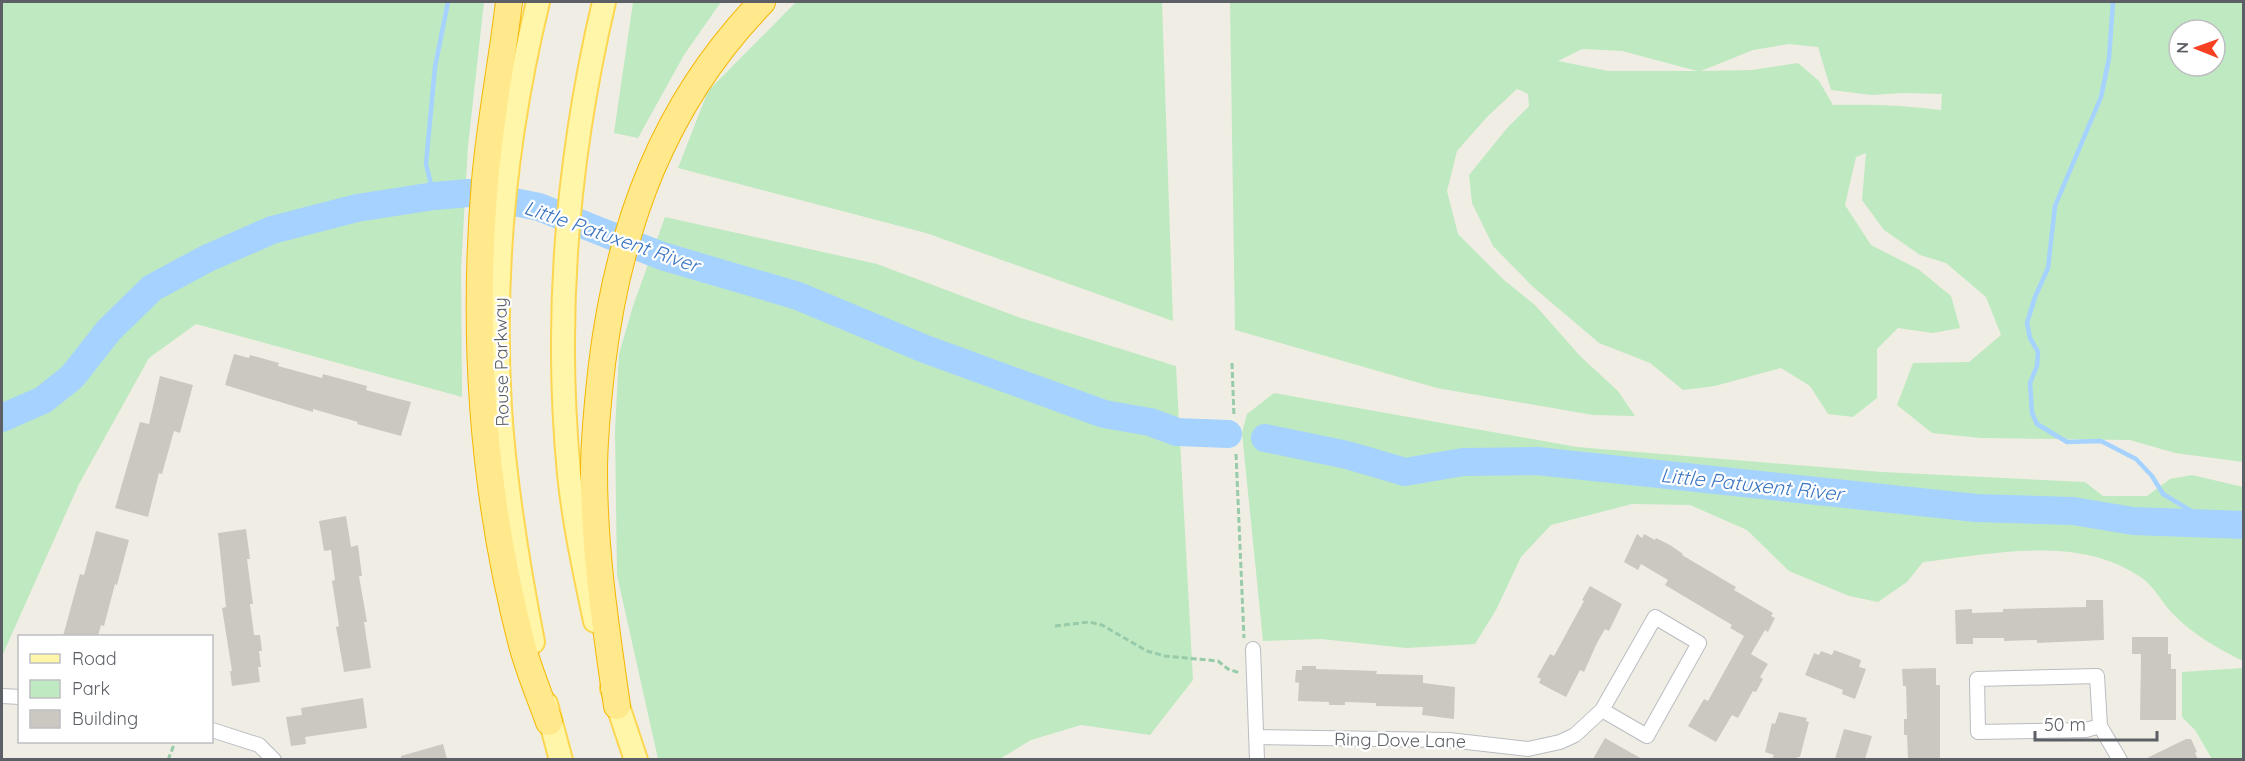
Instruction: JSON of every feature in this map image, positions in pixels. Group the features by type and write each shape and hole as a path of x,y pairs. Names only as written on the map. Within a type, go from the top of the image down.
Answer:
{"highway":[{"path":"509,2 483,388 491,485 502,559 523,647 549,722"},
{"path":"617,706 604,620 594,471 597,402 615,285 626,239 640,196 674,120 727,40 762,2"}],"main road":[{"path":"499,146 522,75 538,2"},
{"path":"604,2 574,169 565,269 563,335 569,474 579,545 596,630 617,706 636,759"},
{"name":"Rouse Parkway","path":"491,253 498,335 500,408 516,557 549,722 561,759"}],"street":[{"name":"Ring Dove Lane","path":"1256,737 1449,740 1528,749 1560,742 1575,735 1602,710 1655,617 1699,643 1647,736 1602,710"},
{"path":"1253,649 1257,759"},
{"path":"2100,726 2086,730 1978,732 1977,679 2097,676 2100,726 2120,759"},
{"path":"2,696 18,697"},
{"path":"213,730 259,745 274,759"}],"path":[{"path":"1232,363 1234,417"},
{"path":"1236,454 1245,644 1253,649"},
{"path":"1055,626 1089,622 1102,625 1131,644 1147,651 1165,656 1218,661 1228,669 1241,673 1254,673"},
{"path":"168,759 174,743"}],"green space":[{"path":"2,2 484,2 468,146 461,269 462,397 196,324 149,358 79,484 2,656"},
{"path":"633,2 721,2 684,55 638,138 614,133"},
{"path":"796,2 1162,2 1173,321 926,233 678,168 708,91"},
{"path":"1230,2 2243,2 2243,462 2175,453 2130,440 1981,438 1932,433 1897,405 1913,363 1969,362 2001,335 1986,297 1946,263 1920,255 1884,230 1862,200 1866,153 1856,157 1845,205 1871,245 1918,269 1951,296 1960,328 1933,333 1898,328 1877,349 1877,398 1853,417 1828,414 1810,386 1781,368 1715,386 1683,390 1650,363 1599,343 1532,286 1493,246 1472,203 1469,175 1508,127 1529,106 1528,94 1517,89 1487,117 1457,151 1447,191 1458,234 1504,280 1535,305 1581,357 1618,391 1635,416 1593,415 1437,388 1235,330","holes":["1789,44 1818,47 1831,90 1871,95 1942,94 1941,110 1887,105 1833,105 1819,81 1798,63 1752,70 1701,71 1753,50","1582,49 1622,51 1697,71 1608,71 1558,61"]},
{"path":"665,217 877,264 1021,318 1176,366 1193,680 1150,735 1081,725 1031,740 998,760 658,759 617,575 615,430 619,354 633,306"},
{"path":"1274,393 1577,447 1882,472 2085,482 2103,496 2147,496 2170,479 2192,475 2243,487 2243,661 2216,647 2191,630 2171,612 2142,578 2117,564 2091,556 2064,551 2036,550 1923,562 1907,582 1878,602 1849,596 1789,571 1747,530 1690,505 1632,504 1551,525 1521,557 1496,610 1475,644 1406,648 1321,639 1263,641 1242,433 1247,414"},
{"path":"2243,668 2243,759 2212,759 2195,730 2182,717 2182,672"}],"building":[{"path":"234,354 249,358 250,355 279,363 278,366 322,378 323,374 367,386 366,390 411,402 401,436 225,385"},
{"path":"160,376 193,385 180,433 174,431 162,474 159,473 148,517 115,508 140,422 149,424"},
{"path":"346,516 351,547 358,545 362,576 359,576 367,622 364,622 371,668 344,672 336,627 339,626 332,581 335,580 331,550 324,551 319,521"},
{"path":"246,529 254,635 260,635 262,651 259,651 260,682 232,686 230,671 232,671 222,608 226,607 218,533"},
{"path":"96,531 129,540 104,626 101,625 98,635 63,635 80,574 84,575"},
{"path":"1637,534 1642,538 1644,534 1655,540 1656,538 1670,545 1682,555 1736,587 1734,590 1773,613 1771,616 1775,618 1768,632 1765,630 1751,654 1768,664 1760,677 1763,679 1756,692 1753,691 1738,718 1732,715 1716,742 1688,726 1704,699 1708,701 1744,636 1730,628 1732,625 1665,585 1668,580 1641,564 1638,570 1624,562"},
{"path":"1590,586 1622,604 1609,631 1605,629 1584,672 1580,670 1566,697 1539,683 1541,679 1537,677 1550,654 1554,656"},
{"path":"2086,600 2103,600 2104,640 2037,643 2037,640 2004,641 2004,638 1973,638 1973,644 1956,644 1955,610 1972,609 1972,613 2003,612 2003,609 2086,607"},
{"path":"2132,637 2168,637 2171,669 2176,669 2176,720 2140,720 2141,654 2132,654"},
{"path":"1834,650 1861,660 1859,667 1866,669 1855,699 1842,694 1843,690 1805,675 1814,653 1819,655 1821,651 1832,655"},
{"path":"1302,666 1316,666 1316,669 1377,671 1376,674 1423,675 1423,683 1455,687 1454,719 1422,715 1423,707 1376,706 1376,703 1345,702 1345,705 1329,705 1329,702 1298,701 1299,683 1295,682 1296,670 1302,670"},
{"path":"1936,668 1936,685 1940,685 1940,759 1908,759 1907,735 1904,735 1904,719 1907,719 1906,686 1903,686 1902,669"},
{"path":"363,698 367,728 305,737 306,744 291,746 286,717 302,715 301,708"},
{"path":"1779,712 1807,718 1806,721 1809,722 1800,757 1797,759 1772,759 1774,755 1765,752 1772,723 1775,724"},
{"path":"1844,729 1872,736 1865,759 1835,759"},
{"path":"1605,738 1642,759 1593,759"},
{"path":"2186,739 2191,739 2198,759 2145,759"},
{"path":"443,744 447,759 401,759 401,756"}],"waterway":[{"path":"434,196 426,164 435,67 448,2"},
{"path":"2113,2 2109,58 2101,97 2055,206 2048,268 2035,297 2027,323 2030,338 2038,352 2037,366 2030,383 2032,413 2037,424 2067,442 2101,441 2136,459 2152,476 2163,494 2193,512 2198,522"},
{"name":"Little Patuxent River","path":"2,418 43,400 72,377 109,330 152,288 208,258 272,230 357,208 469,193 539,207 662,256 798,296 925,349 1104,414 1150,422 1177,432 1228,434"},
{"name":"Little Patuxent River","path":"1265,438 1347,455 1405,472 1463,462 1537,461 1976,508 2073,511 2133,521 2244,525"}]}
